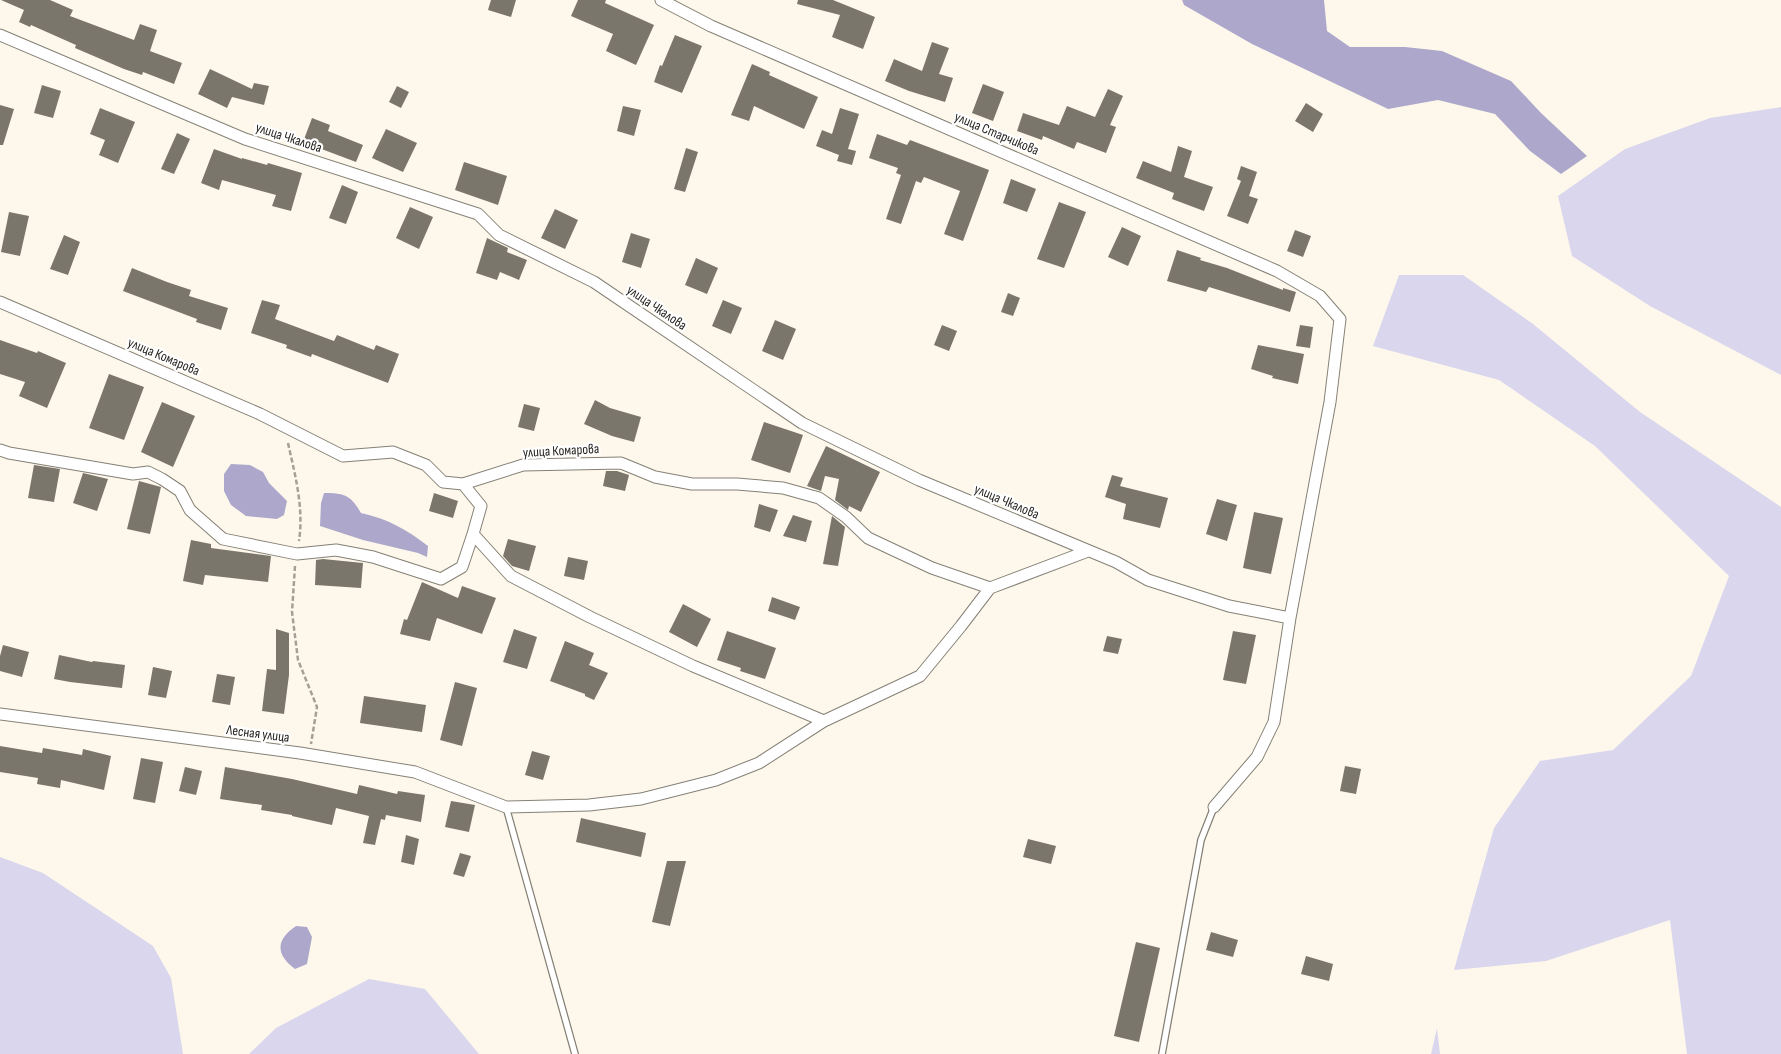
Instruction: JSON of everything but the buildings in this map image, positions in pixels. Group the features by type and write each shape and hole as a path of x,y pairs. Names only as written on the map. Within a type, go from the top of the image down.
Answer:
{"street":[{"name":"улица Старчикова","path":"660,0 711,26 1276,271 1320,296 1340,319 1330,402 1290,618 1274,722 1258,757 1214,807"},
{"name":"улица Чкалова","path":"0,35 245,139 478,214 499,235 594,282 802,423 919,480 1088,550 1157,583 1229,606 1290,618"},
{"name":"улица Комарова","path":"0,302 260,414 344,456 393,452 426,466 444,482 463,484 523,465 621,462 655,477 692,484 736,484 783,488 819,498 846,517 868,538 932,568 990,588"},
{"path":"0,450 133,474 148,472 180,491 190,510 223,539 297,554 336,550 373,557 441,579 462,567 481,506 463,484"},
{"path":"472,534 511,576 590,617 693,666 824,722"},
{"path":"506,807 589,805 641,799 716,780 759,763 824,722 920,676 990,588 1088,550"},
{"name":"Лесная улица","path":"0,714 310,755 415,772 506,807"}],"lane":[{"path":"506,807 575,1054"},
{"path":"1162,1054 1201,840 1214,807"}],"path":[{"path":"284,426 297,485 301,522 292,612 298,660 317,707 310,755"}],"shaded area":[{"path":"1182,0 1324,0 1327,31 1350,47 1405,47 1442,51 1511,81 1541,113 1587,156 1561,174 1530,151 1495,114 1438,100 1388,109 1252,44 1184,5"},
{"path":"1781,107 1781,375 1650,306 1572,256 1558,196 1625,149 1710,118"},
{"path":"1399,275 1463,275 1533,324 1640,412 1781,507 1781,1054 1687,1054 1670,920 1546,961 1454,970 1494,828 1540,761 1613,750 1691,676 1729,576 1595,446 1499,380 1373,346"},
{"path":"231,464 250,465 263,472 269,483 287,501 284,515 277,519 246,516 231,505 224,491 224,474"},
{"path":"324,493 346,496 354,502 361,513 380,518 404,530 428,546 427,557 320,526 321,503"},
{"path":"0,857 43,873 153,946 171,978 183,1054 0,1054"},
{"path":"296,926 307,927 312,937 307,964 295,969 284,958 280,948 284,937"},
{"path":"369,979 425,989 479,1054 249,1054 276,1028"},
{"path":"1437,1028 1440,1054 1431,1054"}]}
